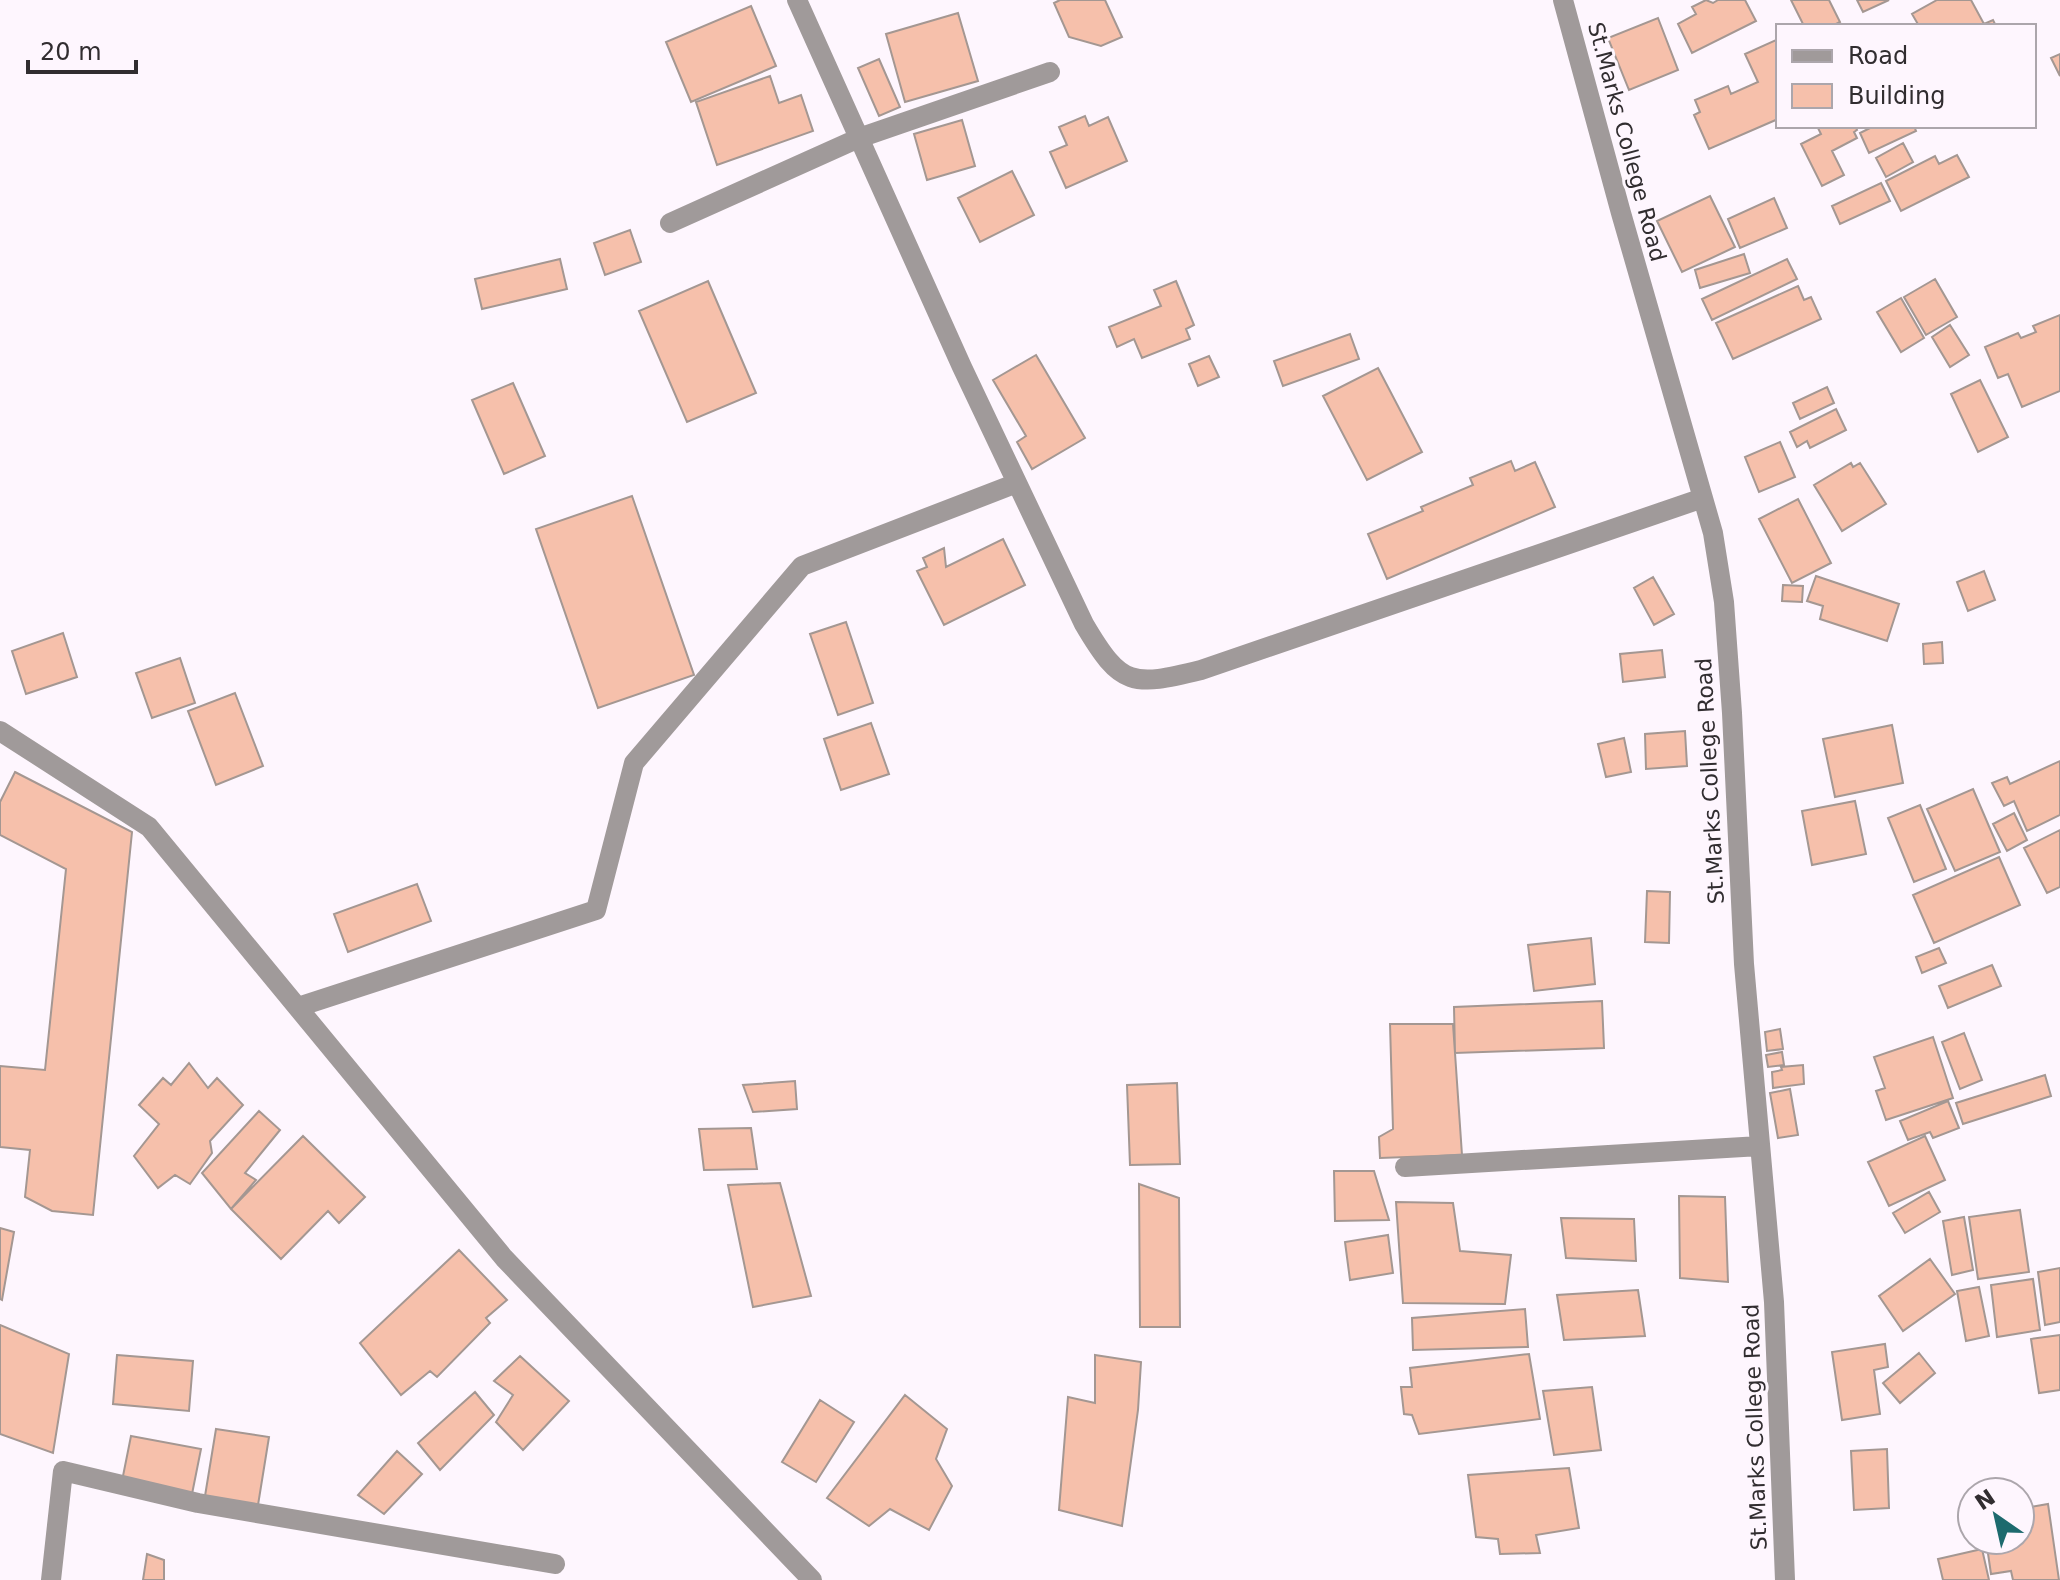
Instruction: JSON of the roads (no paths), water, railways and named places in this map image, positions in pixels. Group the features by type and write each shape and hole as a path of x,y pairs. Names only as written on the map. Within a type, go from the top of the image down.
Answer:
{"street":[{"path":"797,0 1084,624 1103,656 1121,674 1137,681 1164,679 1201,670 1703,498"},
{"name":"St.Marks College Road","path":"1563,0 1713,533 1724,602 1744,964 1774,1302 1785,1580"},
{"path":"670,223 859,138 1050,72"},
{"path":"298,1007 596,910 634,763 802,566 1017,483"},
{"path":"0,731 149,827 504,1258 812,1580"},
{"path":"1405,1167 1760,1146"},
{"path":"51,1580 63,1471 198,1503 555,1564"}]}
